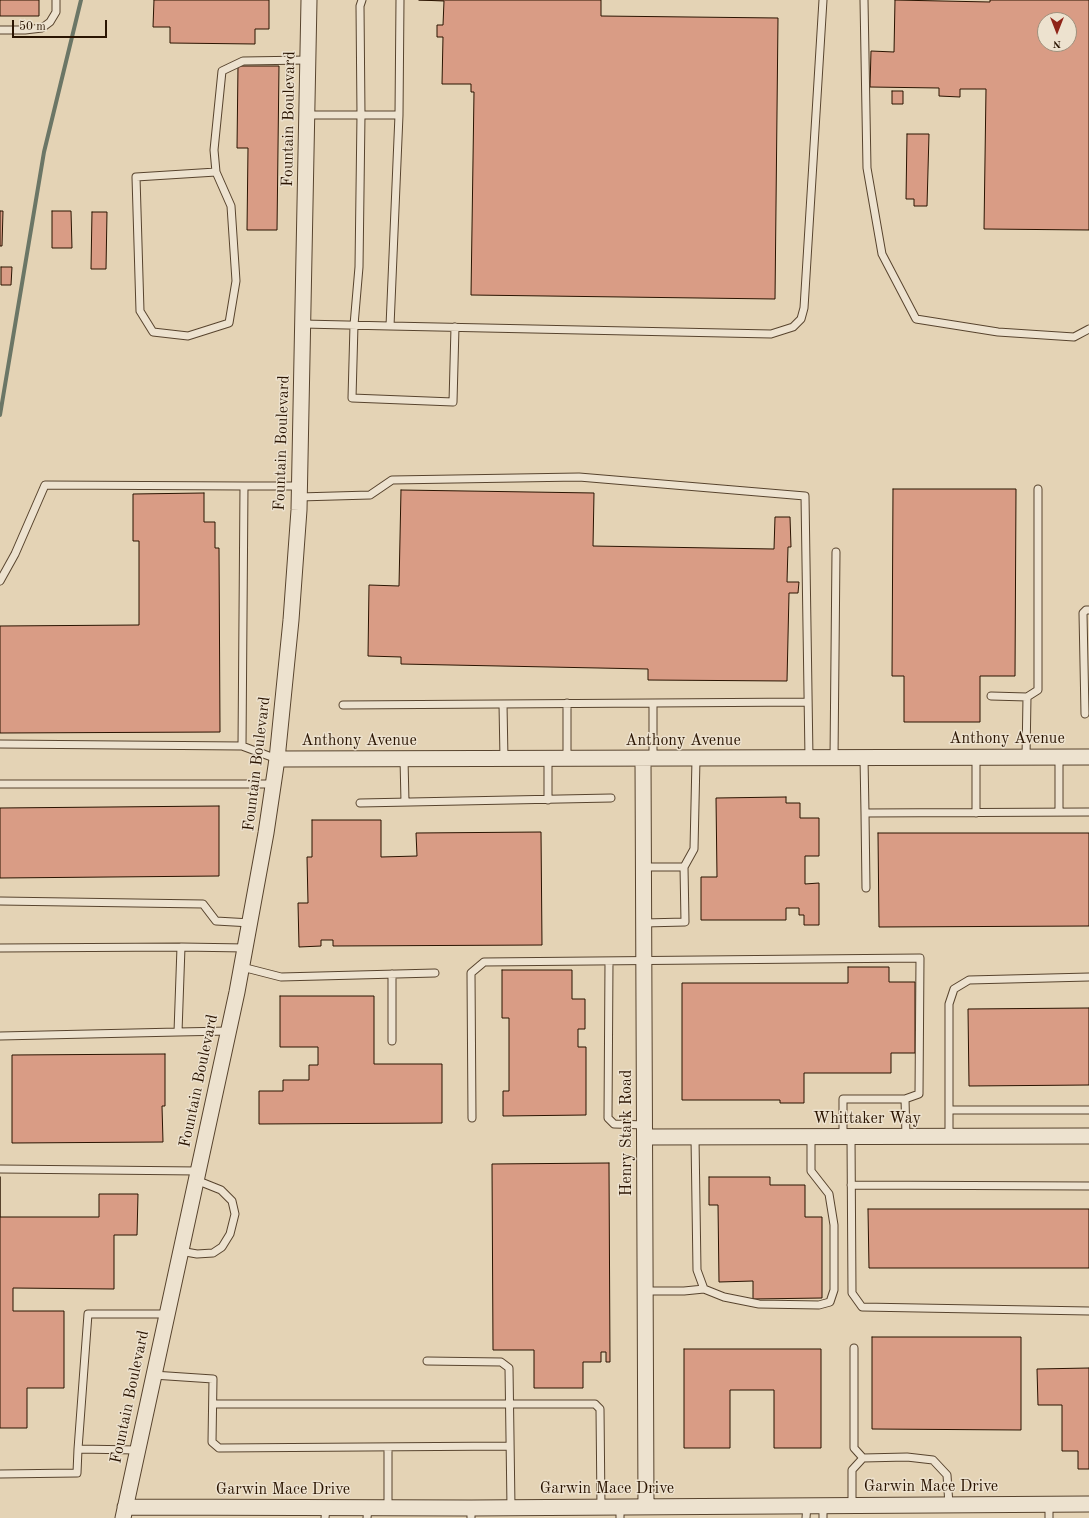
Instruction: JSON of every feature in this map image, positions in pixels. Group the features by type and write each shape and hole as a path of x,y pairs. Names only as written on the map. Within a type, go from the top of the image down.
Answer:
{"street":[{"name":"Fountain Boulevard","path":"124,1512 246,948 276,760 291,620 299,492 304,324 309,0"},
{"name":"Anthony Avenue","path":"276,760 1089,757"},
{"name":"Henry Stark Road","path":"648,759 643,867 645,1292 653,1508"},
{"name":"Whittaker Way","path":"645,1131 695,1138 1089,1136"},
{"name":"Garwin Mace Drive","path":"124,1512 367,1513 388,1507 471,1513 511,1507 532,1513 559,1512 601,1507 620,1512 653,1508 823,1512 852,1505 948,1504 1049,1511 1089,1504"}],"lane":[{"path":"0,30 42,28 50,22 56,12 56,0"},
{"path":"362,0 360,6 361,115 359,268 354,325 352,398 453,402 455,327"},
{"path":"390,326 399,115 400,0"},
{"path":"304,324 771,334 793,327 801,319 804,308 823,0"},
{"path":"864,0 867,168 882,254 916,318 998,332 1043,335 1074,336 1089,329"},
{"path":"216,172 136,177 140,311 153,332 188,336 229,323 236,282 230,206 216,172 214,150 222,70 243,61 308,60"},
{"path":"307,115 399,115"},
{"path":"0,581 15,554 45,485 244,486 299,492 370,495 392,480 579,477 805,496 809,758"},
{"path":"242,746 244,486"},
{"path":"991,696 1027,697 1038,690 1038,489"},
{"path":"834,758 836,552"},
{"path":"1085,714 1084,613 1086,610 1089,610"},
{"path":"1026,757 1027,697"},
{"path":"343,705 808,702"},
{"path":"567,703 567,759"},
{"path":"648,759 653,703"},
{"path":"503,704 504,759"},
{"path":"0,744 242,746 276,760"},
{"path":"976,757 976,813"},
{"path":"1059,757 1059,812"},
{"path":"864,758 866,888"},
{"path":"404,759 406,802"},
{"path":"548,759 548,800"},
{"path":"644,923 685,922 684,867 694,849 696,759"},
{"path":"0,784 273,784"},
{"path":"360,803 610,798"},
{"path":"865,813 1089,812"},
{"path":"643,867 684,867"},
{"path":"0,902 203,904 216,921 251,923"},
{"path":"178,1032 181,947"},
{"path":"0,948 246,948"},
{"path":"472,1118 471,972 484,962 644,962 920,958 919,1094 905,1099 843,1099 851,1185 852,1293 862,1307 1089,1311"},
{"path":"609,962 608,1118 614,1124 645,1131"},
{"path":"242,967 281,977 435,973"},
{"path":"392,974 392,1041"},
{"path":"949,1137 949,1004 954,989 969,980 1089,977"},
{"path":"0,1036 229,1031"},
{"path":"905,1099 906,1137"},
{"path":"949,1110 1089,1110"},
{"path":"645,1292 684,1291 704,1288 724,1297 758,1304 819,1306 830,1302 834,1290 834,1225 829,1194 811,1171 811,1137"},
{"path":"695,1138 697,1270 704,1288"},
{"path":"0,1169 197,1175 221,1190 232,1202 235,1214 230,1234 222,1247 212,1253 197,1254 180,1251"},
{"path":"851,1185 1089,1186"},
{"path":"0,1474 77,1473 88,1314 166,1314"},
{"path":"854,1348 854,1448 863,1458"},
{"path":"427,1361 501,1362 509,1368 511,1507"},
{"path":"153,1375 213,1379 212,1442 219,1448 510,1446"},
{"path":"213,1404 595,1404 600,1409 601,1507"},
{"path":"388,1447 388,1507"},
{"path":"78,1449 137,1450"},
{"path":"852,1505 852,1470 863,1458 907,1457 933,1460 947,1475 948,1504"}],"building":[{"path":"0,0 39,0 39,16 0,16"},
{"path":"154,0 269,0 269,29 255,29 255,44 170,43 170,27 153,27"},
{"path":"419,0 601,0 601,16 778,18 775,299 471,295 474,92 471,92 471,84 442,84 443,37 437,37 437,25 443,25 444,1"},
{"path":"895,0 990,2 990,0 1089,0 1089,230 984,229 986,89 960,89 960,97 939,96 939,88 870,87 871,51 894,52"},
{"path":"238,66 279,66 277,230 247,230 248,148 237,148"},
{"path":"892,91 903,91 903,104 892,104"},
{"path":"907,134 929,134 927,206 914,206 914,199 906,199"},
{"path":"0,211 3,211 2,246 0,246"},
{"path":"52,211 71,211 72,248 52,248"},
{"path":"92,212 107,212 106,269 91,269"},
{"path":"1,267 12,267 11,285 1,285"},
{"path":"893,489 1016,489 1015,676 980,676 980,722 904,722 904,676 892,676"},
{"path":"401,490 594,493 593,546 774,549 775,517 790,517 791,547 788,547 787,582 799,582 798,593 789,593 787,681 648,680 648,669 401,664 401,657 368,656 369,585 399,586"},
{"path":"204,493 204,522 215,522 215,548 219,548 220,732 0,733 0,626 139,625 139,541 133,541 133,494"},
{"path":"786,797 786,803 800,803 800,818 819,818 819,856 805,856 805,884 819,883 819,925 804,925 804,915 799,915 799,908 786,908 786,920 701,920 701,877 717,877 716,798"},
{"path":"219,806 219,876 0,878 0,808"},
{"path":"312,820 381,820 381,857 417,856 416,833 541,832 542,945 333,946 333,940 321,940 321,946 299,947 298,903 308,903 307,857 312,857"},
{"path":"878,833 1089,833 1089,926 879,927"},
{"path":"848,967 889,967 889,982 915,982 915,1053 891,1053 891,1073 804,1073 804,1103 780,1103 780,1100 682,1100 682,983 848,983"},
{"path":"502,970 572,970 572,999 585,999 585,1029 578,1029 578,1047 586,1047 586,1115 503,1116 503,1091 509,1091 509,1018 502,1018"},
{"path":"280,996 374,996 374,1064 442,1064 442,1123 259,1124 259,1091 283,1091 283,1080 309,1080 309,1065 318,1065 318,1047 280,1047"},
{"path":"1089,1008 1089,1085 969,1086 968,1009"},
{"path":"165,1054 165,1106 162,1106 163,1142 12,1143 12,1055"},
{"path":"609,1163 610,1362 606,1362 606,1352 601,1352 601,1362 583,1362 583,1388 534,1388 534,1350 493,1350 492,1164"},
{"path":"709,1177 770,1177 770,1185 805,1185 805,1217 822,1217 822,1298 753,1299 753,1281 719,1282 718,1205 709,1205"},
{"path":"99,1194 138,1194 137,1235 114,1235 114,1289 13,1288 13,1311 64,1311 64,1388 27,1388 27,1428 0,1428 0,1217 99,1217"},
{"path":"868,1209 1089,1209 1089,1268 869,1268"},
{"path":"872,1337 1021,1337 1021,1430 872,1429"},
{"path":"684,1349 821,1349 821,1448 774,1448 774,1390 730,1390 730,1448 684,1448"},
{"path":"1089,1368 1089,1469 1078,1469 1078,1451 1062,1451 1062,1405 1038,1405 1037,1369"}],"waterway":[{"path":"0,415 44,152 81,0"}]}
